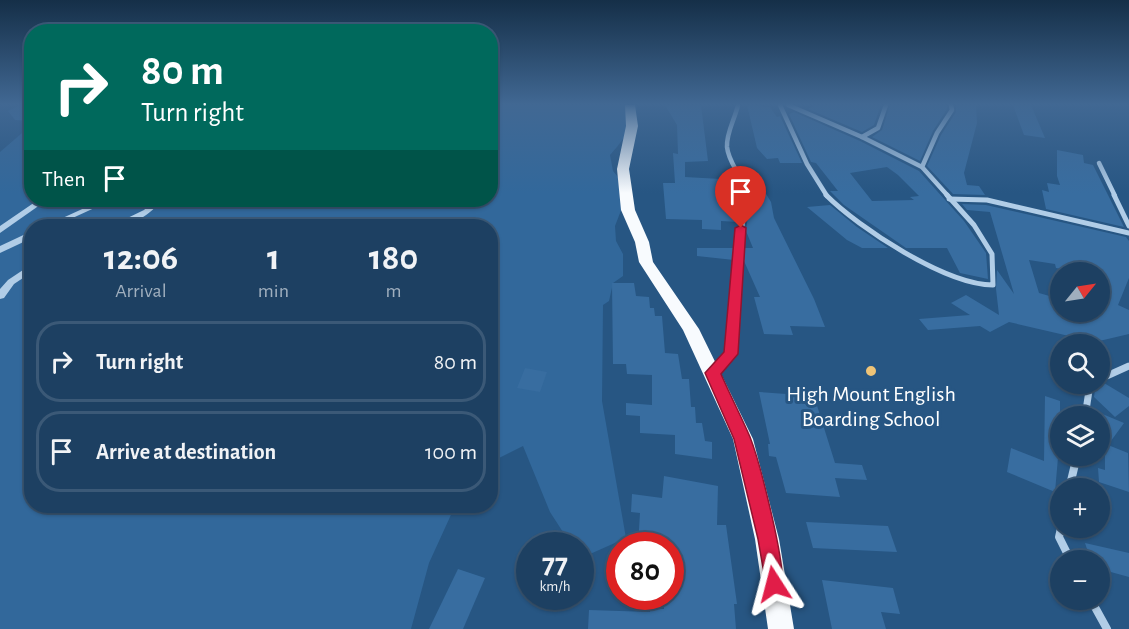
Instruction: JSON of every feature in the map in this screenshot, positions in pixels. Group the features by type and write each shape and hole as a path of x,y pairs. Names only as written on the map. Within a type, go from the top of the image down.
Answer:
{"highway":[{"path":"630,134 623,169 628,210 642,242 646,262 691,329 743,439 767,539 781,629"}],"street":[{"path":"712,373 731,354 742,207 747,192 744,177 731,160 727,149 731,134"},
{"path":"795,134 825,195 838,207 903,252 965,281 993,285 992,254 974,225 922,167 856,134"},
{"path":"862,137 867,134"},
{"path":"922,167 936,134"},
{"path":"1099,163 1129,226"},
{"path":"949,199 995,202 1129,233"},
{"path":"0,230 33,207"},
{"path":"65,219 92,207"},
{"path":"131,219 147,212 152,207"},
{"path":"0,250 24,238"},
{"path":"0,296 11,282 24,273"},
{"path":"1110,375 1129,366"},
{"path":"1097,610 1107,629"}],"shaded area":[{"path":"20,134 24,134 24,207 498,207 498,134 625,134 610,155 613,171 622,182 625,200 615,226 616,241 623,254 623,276 613,283 609,301 603,305 602,401 625,532 606,532 606,547 594,552 594,532 563,532 550,512 523,446 498,458 498,219 24,219 24,513 452,513 429,563 411,629 0,629 0,152"}],"building":[{"path":"677,134 705,134 708,161 685,162 685,177 721,179 729,199 740,199 738,222 721,221 721,230 702,229 702,220 666,219 663,183 675,183 673,153 678,154"},
{"path":"754,134 789,134 802,163 780,163 778,158 767,159 757,148"},
{"path":"798,134 845,134 919,171 964,221 986,253 988,279 960,273 947,248 906,248 844,205 830,191 838,191 816,163 811,162","holes":["887,167 919,196 910,197 914,200 872,201 850,173"]},
{"path":"876,134 932,134 920,161 872,137"},
{"path":"974,134 964,173 967,185 979,186 985,195 953,194 927,166 941,135"},
{"path":"1043,134 1045,138 1024,135"},
{"path":"1057,150 1083,155 1084,163 1093,165 1124,227 1046,209 1042,190 1049,192 1047,183 1060,185 1057,176"},
{"path":"754,174 771,202 774,218 814,299 825,327 790,326 793,335 764,334 754,297 760,297 744,261 745,248 753,248 746,231 750,199 758,199"},
{"path":"962,204 986,205 1126,237 1129,241 1129,278 1118,305 1129,310 1129,334 1110,338 1110,334 1061,334 1009,322 990,332 980,326 928,330 919,319 970,315 951,303 966,295 999,315 996,289 997,270 1014,294 990,212 967,210"},
{"path":"830,205 888,248 862,248 847,240 807,207"},
{"path":"697,248 735,248 734,260 697,256"},
{"path":"612,283 634,283 636,296 649,297 650,308 654,308 655,316 662,316 665,353 678,354 682,379 689,379 691,407 695,407 696,423 702,423 705,441 712,442 712,459 675,454 675,435 640,433 640,416 626,415 626,403 652,405 652,375 627,374 626,364 613,364"},
{"path":"525,368 547,372 540,392 517,388"},
{"path":"1110,387 1129,398 1129,406 1115,417 1110,412 1110,406 1103,406 1094,397 1094,394 1110,394"},
{"path":"759,392 814,396 835,463 862,465 867,480 835,478 840,497 786,493 776,457 769,456 768,444 770,444"},
{"path":"1045,396 1060,401 1060,406 1050,406 1050,466 1057,466 1056,478 1050,478 1050,490 1007,472 1011,448 1044,461"},
{"path":"1110,417 1124,423 1110,442"},
{"path":"1110,446 1128,453 1129,492 1110,486 1110,478 1099,478 1098,468 1105,470 1105,466 1110,466"},
{"path":"664,476 718,486 717,525 726,525 737,604 734,604 736,629 588,629 589,610 650,612 650,610 684,610 684,532 639,532 640,513 631,512 632,494 662,498"},
{"path":"806,522 888,526 897,552 813,548"},
{"path":"1085,543 1129,553 1129,577 1110,572 1110,550 1087,550"},
{"path":"458,569 485,578 463,629 429,629"},
{"path":"822,580 893,588 900,614 881,612 886,629 832,629"}],"place":[{"name":"High Mount English Boarding School","path":"871,371"}],"route":[{"path":"741,228 731,354 712,373 743,439 767,539 774,584"}]}
